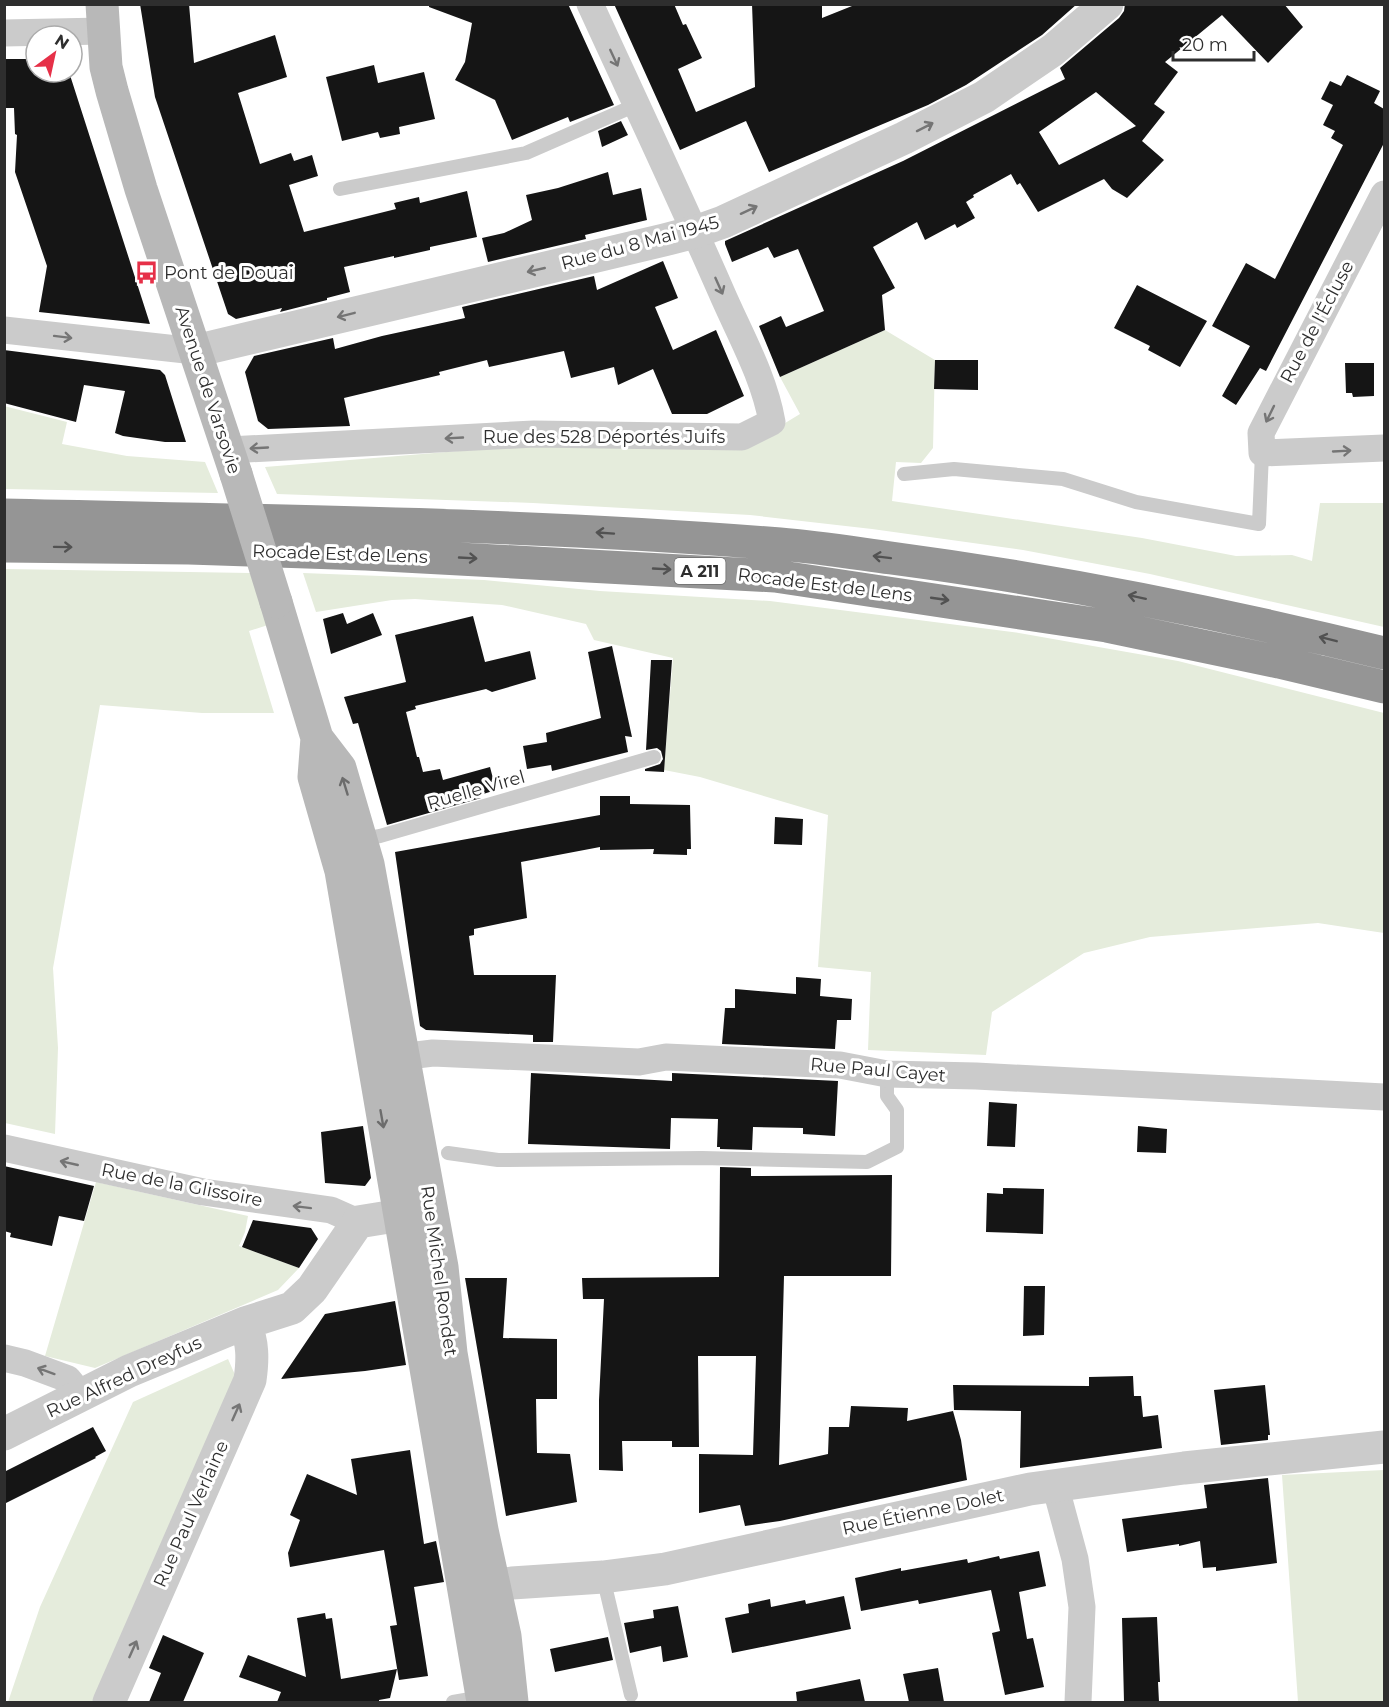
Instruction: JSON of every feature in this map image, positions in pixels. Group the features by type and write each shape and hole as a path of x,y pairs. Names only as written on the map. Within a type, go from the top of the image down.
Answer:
{"highway":[{"name":"Rocade Est de Lens","path":"4,515 523,528 783,544 949,566 1116,593 1272,626 1384,653"},
{"name":"Rocade Est de Lens","path":"4,546 189,548 366,554 775,576 1107,626 1279,662 1384,687"}],"main road":[{"name":"Avenue de Varsovie","path":"103,18 106,67 141,189 233,462 317,738 314,777 348,840"},
{"name":"Rue Michel Rondet","path":"348,840 341,871 432,1210 444,1277 451,1353 482,1530 479,1593 487,1696"},
{"name":"Rue Michel Rondet","path":"386,1045 399,1217 479,1593"}],"street":[{"name":"Rue des 528 Déportés Juifs","path":"233,462 534,434 742,437 772,422 769,403 695,232 590,4"},
{"name":"Rue du 8 Mai 1945","path":"195,351 695,232 734,217 904,138 984,97 1053,50 1107,4"},
{"path":"4,33 103,18"},
{"name":"Rue de l'Écluse","path":"1262,453 1261,433 1268,417 1384,194"},
{"path":"4,330 195,351"},
{"path":"1262,453 1384,448"},
{"name":"Rue Paul Cayet","path":"386,1045 433,1053 639,1062 666,1057 840,1065 887,1074 1384,1097"},
{"name":"Rue de la Glissoire","path":"4,1148 202,1192 331,1210 358,1222"},
{"path":"358,1222 432,1210"},
{"name":"Rue Alfred Dreyfus","path":"4,1434 129,1371 244,1323 292,1308 312,1289 358,1222"},
{"name":"Rue Paul Verlaine","path":"109,1702 250,1380 254,1358 251,1338 244,1323"},
{"path":"4,1358 68,1379 81,1395"},
{"name":"Rue Étienne Dolet","path":"479,1593 665,1569 1055,1485 1184,1468 1384,1447"},
{"path":"1055,1485 1076,1559 1082,1607 1078,1702"}],"lane":[{"path":"340,189 526,153 636,105"},
{"path":"904,474 954,469 1063,479 1136,502 1259,524 1262,453"},
{"name":"Ruelle Virel","path":"348,840 391,833 654,757"},
{"path":"348,840 369,954 378,981 386,1045"},
{"path":"448,1154 498,1161 702,1158 867,1162 897,1147 897,1110 887,1096 887,1074"},
{"path":"432,1210 423,1258 479,1593"},
{"path":"603,1577 631,1695"}],"green space":[{"path":"885,330 935,360 933,448 921,463 896,462 892,501 1142,538 1236,556 1292,555 1312,561 1320,503 1384,503 1384,627 1150,574 1023,550 750,515 533,503 277,494 265,467 530,445 744,448 800,414 780,377"},
{"path":"4,406 67,422 62,444 127,456 205,462 218,493 5,489"},
{"path":"5,569 250,573 268,625 249,631 274,713 202,713 100,705 53,968 58,1048 55,1134 5,1123"},
{"path":"303,573 484,580 600,591 770,601 1019,633 1178,661 1384,713 1384,933 1318,923 1150,937 1084,953 992,1012 986,1055 868,1050 871,972 818,967 828,815 700,777 664,770 673,658 594,640 586,624 502,605 415,599 392,600 316,612"},
{"path":"96,1182 248,1216 239,1246 299,1268 278,1290 95,1368 45,1356"},
{"path":"228,1359 240,1386 98,1702 8,1702 40,1607 133,1402"},
{"path":"1384,1470 1384,1702 1298,1702 1282,1475"}],"building":[{"path":"140,4 189,4 194,63 275,35 287,77 238,93 260,164 291,153 294,161 312,155 318,176 289,185 304,232 396,209 394,203 419,197 420,203 467,191 477,237 430,247 430,250 344,267 350,292 327,298 327,300 280,312 282,308 236,319 228,314 155,97"},
{"path":"429,4 568,4 614,105 570,122 568,117 512,140 495,100 455,80 465,62 472,23 429,7"},
{"path":"614,4 674,4 702,58 678,69 696,112 755,87 752,4 822,4 822,18 857,4 1077,4 1042,35 966,85 928,105 769,172 746,121 680,150"},
{"path":"1125,4 1284,4 1303,27 1268,63 1222,15 1165,62 1178,72 1154,104 1165,112 1142,141 1164,160 1127,198 1112,189 1104,179 1038,212 1020,183 1017,185 1011,174 973,195 974,197 966,202 975,218 957,228 955,224 925,240 917,222 873,247 895,288 882,295 885,330 780,377 759,326 781,316 786,327 824,311 798,249 774,258 768,247 732,262 725,241 903,161 1065,79 1060,68 1119,18 1124,11","holes":["1096,92 1136,126 1059,165 1039,132"]},
{"path":"4,59 24,59 24,84 73,84 150,324 39,312 47,266 15,172 17,135 15,134 14,108 4,108"},
{"path":"374,65 378,83 424,72 435,119 399,127 400,134 380,138 378,132 342,141 326,77"},
{"path":"1347,75 1380,91 1374,103 1384,109 1384,143 1266,371 1260,368 1236,405 1222,396 1250,346 1212,326 1246,263 1275,279 1343,145 1331,138 1335,131 1323,125 1333,105 1321,99 1330,81 1341,86"},
{"path":"621,121 628,135 602,147 598,131"},
{"path":"608,172 613,195 641,188 647,220 585,235 586,239 488,262 482,238 504,233 532,220 526,195 558,188"},
{"path":"663,261 678,298 655,307 673,350 716,330 744,396 707,414 672,414 653,369 618,385 614,367 571,378 564,351 489,367 487,360 439,372 440,375 344,398 350,426 268,429 258,421 245,372 254,356 333,338 335,349 465,318 462,307 594,276 597,290"},
{"path":"1137,285 1207,321 1180,367 1148,350 1150,346 1114,328"},
{"path":"4,350 160,370 165,375 186,442 165,442 115,433 125,391 84,385 76,422 4,403"},
{"path":"935,360 978,360 978,390 934,389"},
{"path":"1345,363 1374,363 1374,396 1353,397 1352,393 1346,393"},
{"path":"343,613 347,624 373,613 382,635 331,654 323,619"},
{"path":"473,616 485,662 530,651 536,679 492,692 486,689 415,706 416,709 406,712 423,772 440,769 443,780 490,767 496,790 480,795 481,798 387,825 358,723 353,724 344,697 406,682 395,635"},
{"path":"612,646 632,737 625,736 628,752 552,771 551,765 527,769 523,746 547,742 546,733 601,718 588,652"},
{"path":"651,660 672,660 664,772 645,771 645,769 660,764 663,759 661,751 657,748 646,750"},
{"path":"600,796 630,796 630,804 690,805 691,849 687,849 687,855 653,854 654,849 600,850 600,847 521,862 527,918 474,929 474,935 469,936 474,975 556,975 553,1042 533,1042 533,1035 426,1030 420,1026 395,852 600,815"},
{"path":"775,817 803,819 802,845 774,844"},
{"path":"796,977 821,979 820,996 852,999 851,1020 837,1020 835,1049 722,1044 725,1008 735,1008 735,989 796,994"},
{"path":"531,1073 672,1081 672,1073 838,1081 835,1136 803,1134 803,1128 753,1127 752,1150 720,1149 717,1147 718,1119 671,1118 670,1149 528,1144"},
{"path":"989,1102 1017,1104 1015,1147 987,1146"},
{"path":"363,1126 371,1178 365,1186 325,1183 321,1132"},
{"path":"1138,1126 1167,1129 1166,1153 1137,1152"},
{"path":"4,1166 94,1186 84,1221 59,1216 52,1246 10,1237 11,1233 4,1231"},
{"path":"720,1167 751,1168 751,1176 892,1175 891,1276 784,1276 779,1465 828,1454 829,1427 849,1427 851,1406 908,1408 907,1421 953,1411 961,1440 967,1480 780,1521 745,1526 740,1505 699,1513 699,1454 753,1455 756,1356 698,1356 699,1447 672,1447 672,1441 622,1441 623,1471 599,1470 599,1400 604,1299 583,1299 582,1278 719,1277"},
{"path":"1003,1188 1044,1189 1043,1234 986,1232 987,1193 1003,1194"},
{"path":"253,1220 311,1228 318,1239 299,1268 242,1247"},
{"path":"465,1278 507,1278 503,1338 557,1339 557,1399 536,1399 537,1453 570,1454 577,1502 506,1516"},
{"path":"1024,1286 1045,1286 1044,1335 1023,1336"},
{"path":"395,1301 406,1365 281,1379 325,1314"},
{"path":"1133,1376 1134,1396 1141,1396 1143,1417 1158,1415 1162,1448 1020,1468 1021,1411 954,1410 953,1385 1089,1386 1089,1377"},
{"path":"1265,1385 1270,1435 1268,1435 1268,1440 1221,1445 1214,1390"},
{"path":"93,1427 106,1451 4,1504 4,1472"},
{"path":"410,1450 424,1544 436,1541 444,1582 414,1587 428,1676 399,1680 390,1626 397,1625 384,1550 290,1567 288,1553 300,1520 290,1515 307,1474 357,1495 351,1459"},
{"path":"1268,1478 1277,1563 1216,1571 1216,1567 1203,1568 1200,1541 1179,1546 1179,1544 1127,1552 1122,1519 1207,1508 1204,1485"},
{"path":"1039,1551 1046,1586 1019,1592 1027,1639 1033,1638 1044,1687 1005,1695 992,1633 1000,1631 991,1590 919,1604 918,1600 861,1611 855,1578 901,1568 901,1571 967,1559 968,1563"},
{"path":"844,1596 851,1629 732,1653 725,1618 749,1613 748,1604 770,1599 771,1607 805,1600 806,1604"},
{"path":"678,1606 688,1657 663,1662 661,1646 630,1653 624,1623 654,1618 653,1610"},
{"path":"325,1613 326,1619 332,1618 341,1679 397,1669 390,1698 379,1700 379,1702 277,1702 281,1692 239,1677 248,1655 306,1677 297,1618"},
{"path":"1157,1617 1159,1702 1124,1702 1122,1618"},
{"path":"163,1635 204,1653 183,1702 149,1702 161,1673 149,1668"},
{"path":"608,1637 613,1660 555,1672 550,1649"},
{"path":"938,1668 944,1702 909,1702 903,1674"},
{"path":"860,1679 865,1702 797,1702 796,1692"}],"place":[{"name":"Pont de Douai","path":"146,273"}]}
